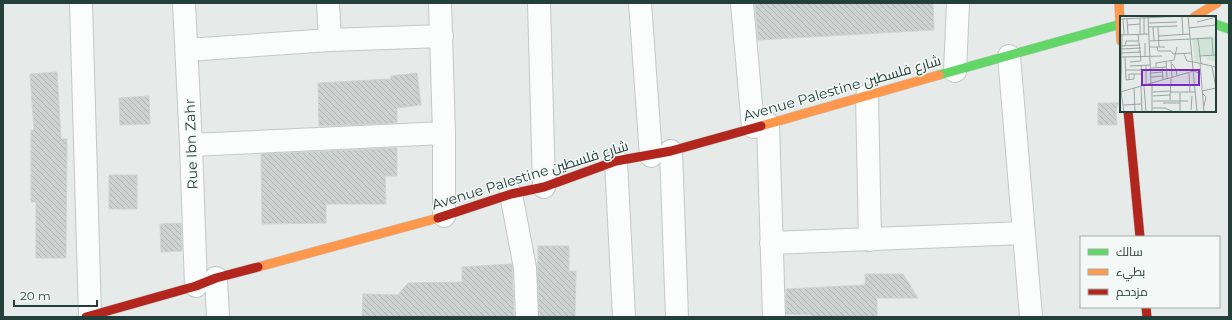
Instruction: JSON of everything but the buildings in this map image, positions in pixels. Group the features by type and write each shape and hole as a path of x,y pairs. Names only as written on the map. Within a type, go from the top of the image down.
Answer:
{"street":[{"path":"81,3 88,316"},
{"name":"Rue Ibn Zahr","path":"184,3 196,286"},
{"path":"328,3 330,40"},
{"path":"440,3 444,134 444,216"},
{"path":"539,3 544,187"},
{"path":"640,3 661,153 677,317"},
{"path":"742,3 761,126 771,243 774,317"},
{"path":"955,71 958,3"},
{"path":"1119,3 1120,24"},
{"path":"1196,16 1217,3"},
{"name":"Avenue Palestine شارع فلسطين","path":"88,316 196,286 216,278 444,216 511,194 544,187 616,161 661,153 761,126 1120,24"},
{"path":"1216,24 1229,29"},
{"path":"187,50 330,40 442,36"},
{"path":"1009,56 1031,317"},
{"path":"867,96 870,240"},
{"path":"1128,112 1140,236"},
{"path":"191,145 444,134"},
{"path":"616,161 624,317"},
{"path":"511,194 525,268 528,311 527,317"},
{"path":"771,243 1023,233"},
{"path":"216,278 218,317"}],"traffic: fast":[{"path":"939,75 1120,24"},
{"path":"1216,24 1229,29"}],"traffic: slow":[{"path":"1119,3 1120,22"},
{"path":"1196,16 1217,3"},
{"path":"761,126 939,75"},
{"path":"258,267 438,218"}],"traffic: jam":[{"path":"1128,112 1140,236"},
{"path":"438,218 511,194 544,187 616,161 671,151 761,126"},
{"path":"86,317 258,267"},
{"path":"1146,308 1147,317"}]}
